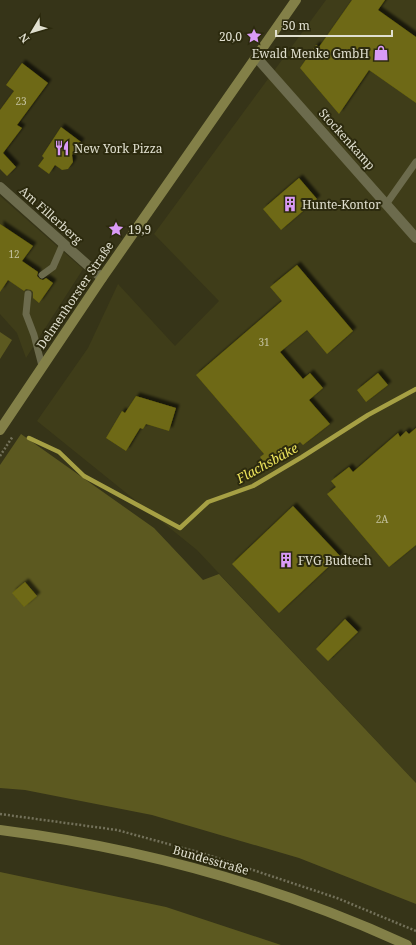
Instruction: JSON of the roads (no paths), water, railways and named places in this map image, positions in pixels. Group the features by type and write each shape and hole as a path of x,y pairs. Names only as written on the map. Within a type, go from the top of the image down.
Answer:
{"main road":[{"name":"Delmenhorster Straße","path":"0,430 102,278 257,58 296,0"},
{"name":"Bundesstraße","path":"0,830 38,834 97,845 157,858 215,873 330,912 407,945"}],"street":[{"name":"Stockenkamp","path":"257,58 387,203 416,238"},
{"name":"Am Fillerberg","path":"0,187 102,278"}],"lane":[{"path":"387,203 416,162"},
{"path":"42,275 53,267 63,244"},
{"path":"28,294 26,314 34,335 42,366"}],"waterway":[{"name":"Flachsbäke","path":"29,438 59,452 84,476 180,528 208,502 253,486 368,415 416,389"}],"place":[{"name":"20,0","path":"254,36"},
{"name":"Ewald Menke GmbH","path":"381,53"},
{"name":"New York Pizza","path":"62,148"},
{"name":"Hunte-Kontor","path":"290,204"},
{"name":"19,9","path":"116,229"},
{"name":"FVG Budtech","path":"286,560"}]}
